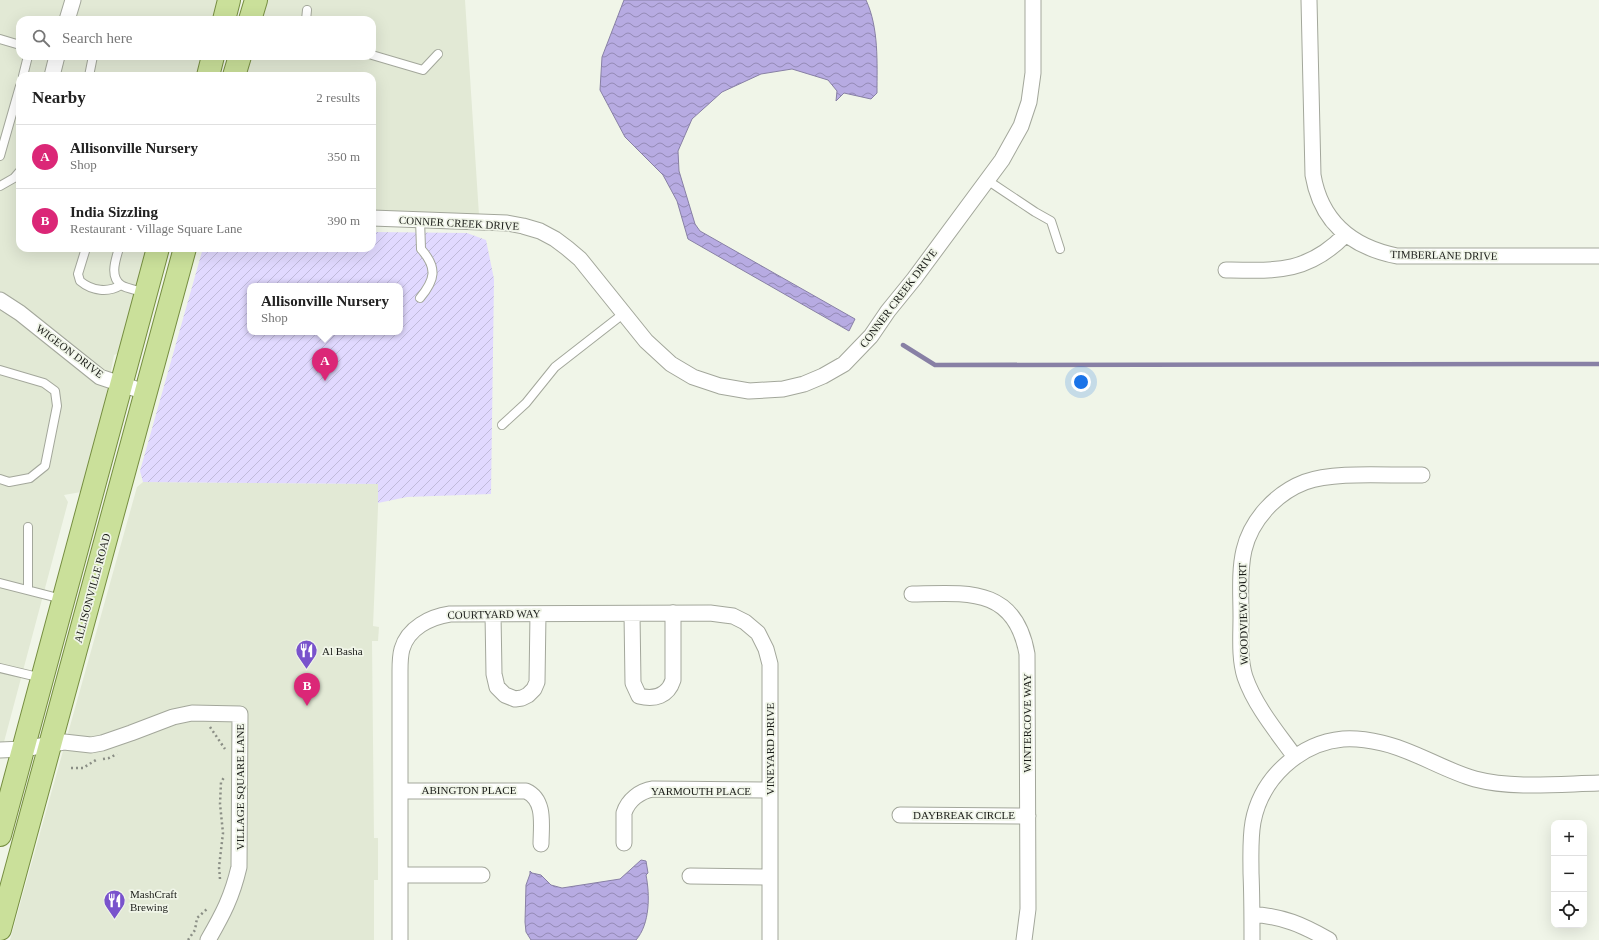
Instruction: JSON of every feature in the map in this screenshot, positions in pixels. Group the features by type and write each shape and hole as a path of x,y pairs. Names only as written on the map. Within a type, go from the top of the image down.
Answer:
{"main road":[{"path":"225,16 229,0"},
{"path":"251,16 256,0"},
{"path":"209,72 212,60"},
{"path":"235,72 239,60"},
{"name":"ALLISONVILLE ROAD","path":"0,835 38,747 42,678 157,252"},
{"name":"ALLISONVILLE ROAD","path":"0,929 38,747 145,392 184,252"}],"street":[{"path":"68,16 73,0"},
{"name":"CONNER CREEK DRIVE","path":"376,218 507,223 540,231 567,248 580,259 646,342 680,371 708,383 749,391 783,389 804,384 823,376 844,364 872,336 888,311 914,279 1002,160 1021,126 1029,102 1033,73 1033,0"},
{"name":"TIMBERLANE DRIVE","path":"1309,0 1313,176 1317,193 1325,209 1345,235 1356,242 1383,253 1397,256 1599,256"},
{"path":"53,72 56,60"},
{"path":"1226,270 1268,270 1293,267 1321,256 1335,246 1345,235"},
{"name":"WIGEON DRIVE","path":"0,300 20,313 100,377 145,392"},
{"name":"WOODVIEW COURT","path":"1294,757 1257,702 1245,676 1241,646 1241,572 1244,550 1251,532 1258,519 1272,503 1284,494 1304,483 1319,478 1337,476 1422,476"},
{"name":"WINTERCOVE WAY","path":"912,594 966,594 988,598 1005,609 1021,629 1025,640 1027,654 1028,909 1024,940"},
{"name":"COURTYARD WAY","path":"400,940 400,671 402,649 405,642 419,625 432,618 450,614 672,614 725,615 739,619 751,627"},
{"path":"493,614 495,681 500,691 515,699 528,695 534,689 537,682 538,614"},
{"path":"632,614 633,682 639,696 653,697 666,693 671,687 673,680 672,614"},
{"name":"VINEYARD DRIVE","path":"751,627 758,633 764,644 770,664 770,940"},
{"name":"VILLAGE SQUARE LANE","path":"38,747 64,742 80,745 102,743 173,717 187,714 240,714 239,867 235,886 228,904 208,940"},
{"path":"1252,940 1251,842 1256,810 1266,787 1294,757 1308,750 1327,742 1351,739 1395,746 1466,776 1498,783 1599,783"},
{"path":"0,750 38,747"},
{"name":"YARMOUTH PLACE","path":"624,843 625,809 631,800 644,791 653,789 770,790"},
{"name":"ABINGTON PLACE","path":"400,791 526,791 533,796 539,804 541,844"},
{"name":"DAYBREAK CIRCLE","path":"900,815 1028,816"},
{"path":"400,875 482,875"},
{"path":"690,876 770,877"},
{"path":"1252,914 1290,920 1305,926 1328,940"}],"lane":[{"path":"306,16 307,10"},
{"path":"0,40 16,44"},
{"path":"376,56 423,70 438,54"},
{"path":"24,72 27,60"},
{"path":"90,72 92,60"},
{"path":"0,156 16,100"},
{"path":"0,186 16,175"},
{"path":"987,180 1051,221 1060,249"},
{"path":"420,219 421,250 429,258 433,268 432,280 420,298"},
{"path":"85,252 78,274 80,281 85,286 104,291 114,290 121,285"},
{"path":"118,252 114,268 116,277 121,285 146,293"},
{"path":"502,425 526,403 555,367 623,314"},
{"path":"0,370 44,383 55,391 57,406 45,466 30,478 9,482 0,479"},
{"path":"28,527 28,590"},
{"path":"0,583 63,599"},
{"path":"0,668 42,678"}],"path":[{"path":"206,727 211,727 225,750"},
{"path":"71,768 83,768 93,761 113,757 120,751"},
{"path":"220,880 219,867 223,833 220,804 221,782 225,775 225,769"},
{"path":"188,940 195,930 197,918 201,913 206,911 209,905"}],"shaded area":[{"path":"0,0 219,0 214,16 16,16 16,60 202,60 198,72 16,72 16,252 147,252 121,345 117,354 114,355 103,411 81,492 64,495 68,502 0,757"},
{"path":"268,0 465,0 479,215 376,212 376,72 247,72 251,60 376,60 376,16 263,16"},
{"path":"376,232 467,233 486,240 494,279 491,494 407,497 378,503 378,484 143,482 140,471 202,252 376,252"},
{"path":"143,482 379,484 373,626 379,627 378,641 372,641 374,838 378,838 378,880 374,880 374,940 10,940 137,487"}],"water":[{"path":"624,0 866,0 873,22 876,46 877,93 871,99 844,93 836,101 837,91 828,80 792,69 761,74 722,92 692,119 678,151 679,171 695,224 700,231 855,319 849,331 688,239 677,201 663,175 625,137 600,90 602,57"},
{"path":"641,860 646,861 648,873 646,875 648,909 644,926 636,940 531,940 526,932 525,922 526,885 530,871 541,875 551,885 562,888 620,879"}],"waterway":[{"path":"903,345 935,365 1599,364"}],"place":[{"name":"Allisonville Nursery","path":"325,381"},
{"name":"Al Basha","path":"306,670"},
{"name":"India Sizzling","path":"307,706"},
{"name":"MashCraft Brewing","path":"114,920"}]}
